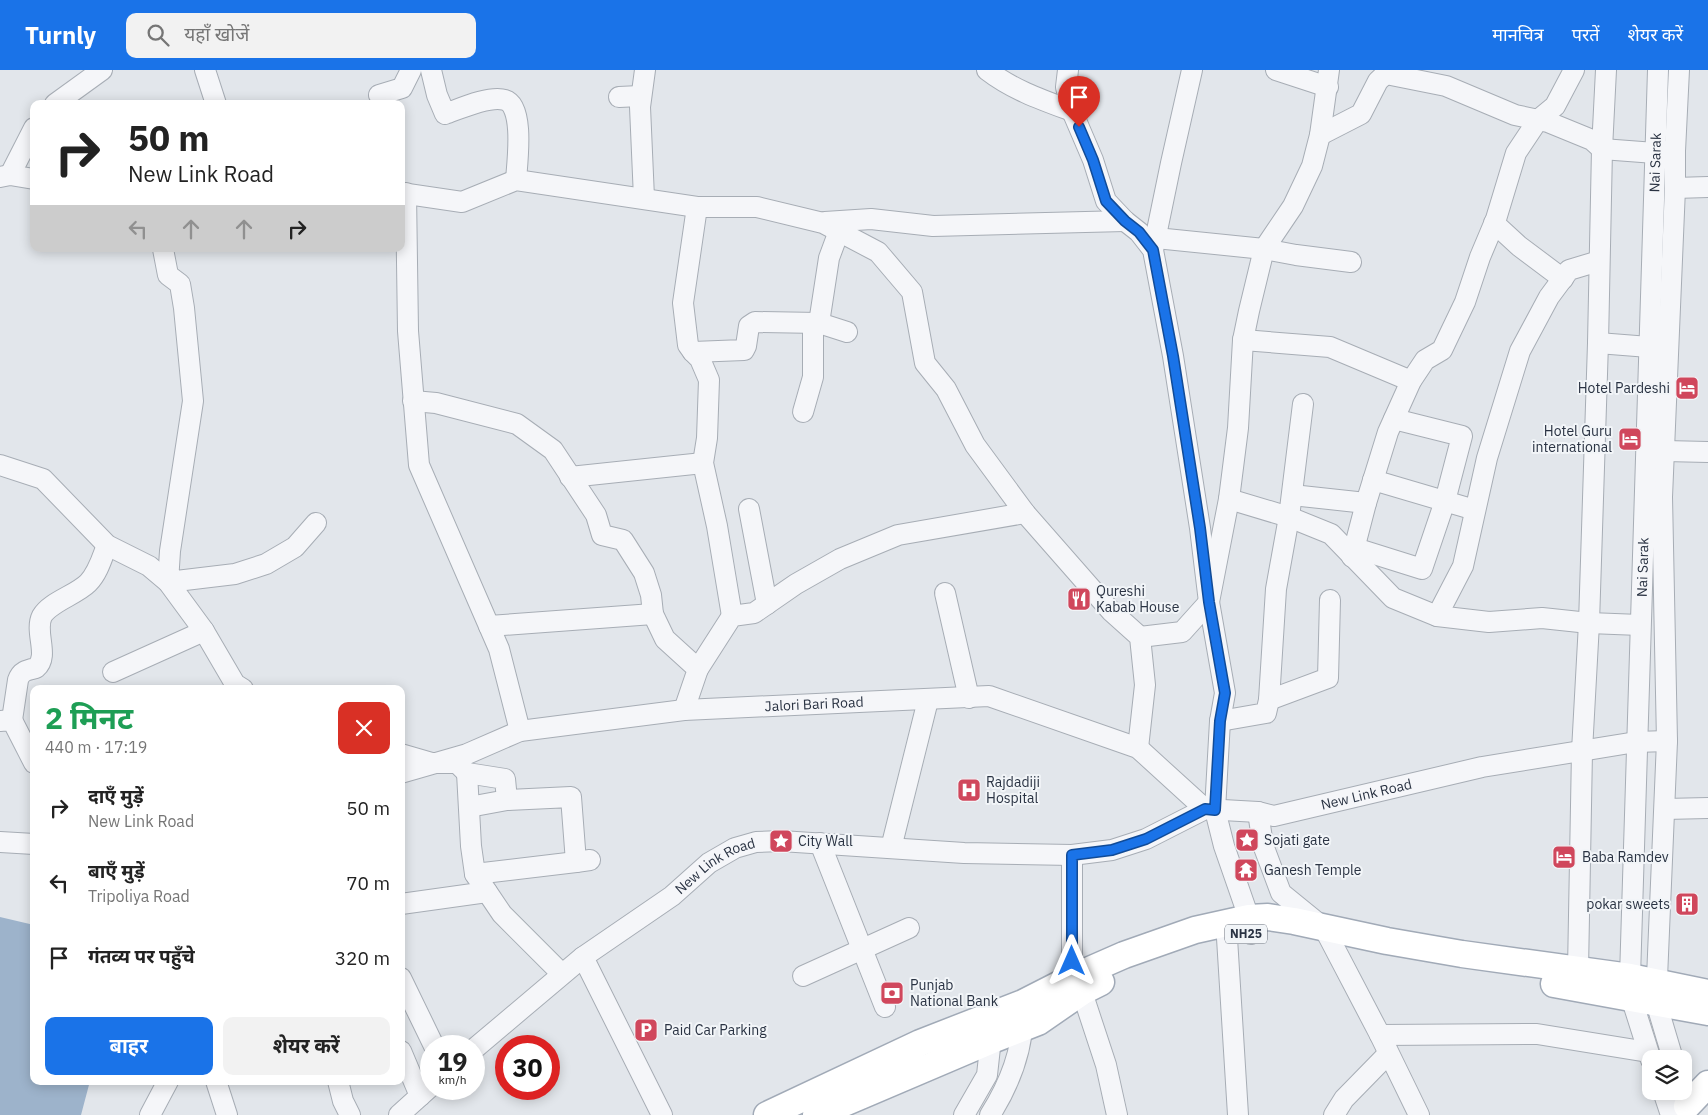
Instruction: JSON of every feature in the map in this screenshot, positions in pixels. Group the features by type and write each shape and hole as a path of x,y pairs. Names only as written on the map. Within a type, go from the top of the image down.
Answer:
{"main road":[{"name":"NH25","path":"816,1115 992,1027 1023,1003 1077,982 1132,952 1195,930 1238,928 1268,917 1329,936 1644,990 1708,993"},
{"name":"NH25","path":"1329,936 1396,943 1578,970 1708,1012"},
{"name":"NH25","path":"767,1115 920,1043 992,1027 1023,1029 1051,1014 1077,982"},
{"path":"1683,1107 1708,1084"}],"street":[{"path":"61,100 102,70"},
{"path":"205,70 215,100"},
{"path":"379,95 402,88 411,70"},
{"path":"431,70 437,94 448,121 492,99 509,102 515,111 519,133 516,180"},
{"path":"644,198 640,96 645,70"},
{"path":"987,70 1009,85 1027,94 1072,111"},
{"path":"1068,70 1066,87 1072,111 1093,160 1106,201 1125,221 1154,244 1264,249 1351,262"},
{"path":"1192,70 1154,244 1200,528 1209,602 1225,693 1210,810 1224,846 1238,928 1238,1115"},
{"path":"1140,637 1182,632 1209,602 1229,499 1238,428 1244,340 1264,249 1293,206 1312,166 1320,135 1328,78 1276,70"},
{"path":"1353,552 1388,432 1411,382 1425,360 1442,350 1465,302 1480,256 1494,223 1516,153 1538,120 1555,106 1574,70"},
{"path":"1578,970 1582,751 1589,623 1602,148 1606,70"},
{"name":"Nai Sarak","path":"1649,1050 1644,990 1636,742 1640,625 1653,498 1649,346 1658,70"},
{"path":"1644,990 1665,809 1667,740 1653,498 1665,451 1679,70"},
{"path":"1320,135 1361,114 1378,81 1388,72 1446,86 1516,116 1538,120 1592,140 1602,148 1655,153 1675,151"},
{"path":"618,97 640,96"},
{"path":"30,135 5,176 30,179"},
{"path":"405,193 462,202 516,180 697,207 757,207 831,227 878,252 912,292 925,363 946,389 975,445 1025,513 1111,611 1140,637 1145,685 1138,748"},
{"path":"1675,188 1708,187"},
{"path":"684,710 698,669 732,616 717,526 703,463 707,438 709,380 700,359 688,346 683,304 697,207"},
{"path":"831,227 871,219 933,226 1125,221"},
{"path":"1494,223 1518,246 1563,279"},
{"path":"803,412 812,377 816,323 828,264 831,227"},
{"path":"405,228 408,331 419,465 499,649 520,731"},
{"path":"164,252 168,275 180,284 184,308 192,402 170,551 168,582"},
{"path":"1438,616 1463,566 1487,458 1520,351 1549,296 1569,270 1599,261"},
{"path":"693,352 744,350 749,326 755,322 816,323 847,332"},
{"path":"1244,340 1330,347 1411,382"},
{"path":"1598,343 1649,346"},
{"path":"413,400 436,403 517,424 553,450 596,515 602,535 623,540 644,573 651,595 654,614 665,639 698,669"},
{"path":"1220,721 1266,713 1276,589 1289,517 1303,404"},
{"path":"1353,552 1422,569 1445,501 1462,436 1394,419"},
{"path":"1665,451 1708,452"},
{"path":"570,477 703,463"},
{"path":"0,464 43,479 106,545 149,566 168,582 204,631 237,685"},
{"path":"1373,480 1475,510"},
{"path":"1292,495 1366,503"},
{"path":"1229,499 1289,517 1331,534 1353,552 1393,598 1438,616 1489,622 1542,618 1589,623 1640,625"},
{"path":"749,509 767,604"},
{"path":"732,616 754,613 796,584 840,559 898,535 1025,513"},
{"path":"168,582 235,574 266,564 295,547 316,523"},
{"path":"30,757 6,720 20,674 26,670 36,668 41,661 39,628 41,618 49,608 82,589 89,582 94,576 106,545"},
{"path":"945,593 969,698"},
{"path":"1268,700 1328,678 1330,600"},
{"path":"489,626 654,614"},
{"path":"113,672 204,631"},
{"name":"Jalori Bari Road","path":"405,771 467,754 520,731 684,710 990,696 1138,748 1210,810"},
{"path":"891,848 928,700"},
{"name":"New Link Road","path":"485,1040 583,957 672,896 709,863 735,848 756,842 820,843 964,853 1072,855 1112,850 1146,839 1210,810 1258,812 1274,816 1482,767 1636,742 1667,740"},
{"path":"405,755 432,763 457,763 467,773 506,779 507,800"},
{"path":"467,773 475,874 502,914 562,974"},
{"path":"469,807 507,800 571,798 583,861 475,874"},
{"path":"1665,809 1708,808"},
{"path":"1258,812 1263,845 1281,893 1329,936 1419,1115"},
{"path":"0,842 30,844"},
{"path":"820,843 885,1006"},
{"path":"1072,855 1077,982 1106,1066 1117,1115"},
{"path":"405,903 487,892"},
{"path":"803,976 909,928"},
{"path":"583,957 662,1115"},
{"path":"405,986 429,1035"},
{"name":"Nai Sarak","path":"1644,990 1669,1050"},
{"path":"990,1115 1012,1075 1023,1029 1023,1003"},
{"path":"964,1115 987,1075 992,1027"},
{"path":"1334,1115 1384,1045 1536,1034 1642,1054"},
{"path":"405,1057 420,1081"},
{"path":"150,1115 166,1085"},
{"path":"217,1085 227,1115"},
{"path":"339,1085 343,1102 350,1115"},
{"path":"399,1115 420,1096"}],"water":[{"path":"0,917 30,924 30,1085 89,1085 81,1115 0,1115"}],"place":[{"name":"Hotel Pardeshi","path":"1687,388"},
{"name":"Hotel Guru international","path":"1630,439"},
{"name":"Qureshi Kabab House","path":"1079,599"},
{"name":"Rajdadiji Hospital","path":"969,790"},
{"name":"Sojati gate","path":"1247,840"},
{"name":"City Wall","path":"781,841"},
{"name":"Baba Ramdev","path":"1564,857"},
{"name":"Ganesh Temple","path":"1246,870"},
{"name":"pokar sweets","path":"1687,904"},
{"name":"Punjab National Bank","path":"892,993"},
{"name":"Paid Car Parking","path":"646,1030"}],"route":[{"path":"1072,961 1072,855 1112,850 1146,839 1205,809 1215,810 1220,721 1225,693 1209,602 1200,528 1173,356 1153,250 1139,232 1125,221 1106,201 1093,160 1079,127"}]}
